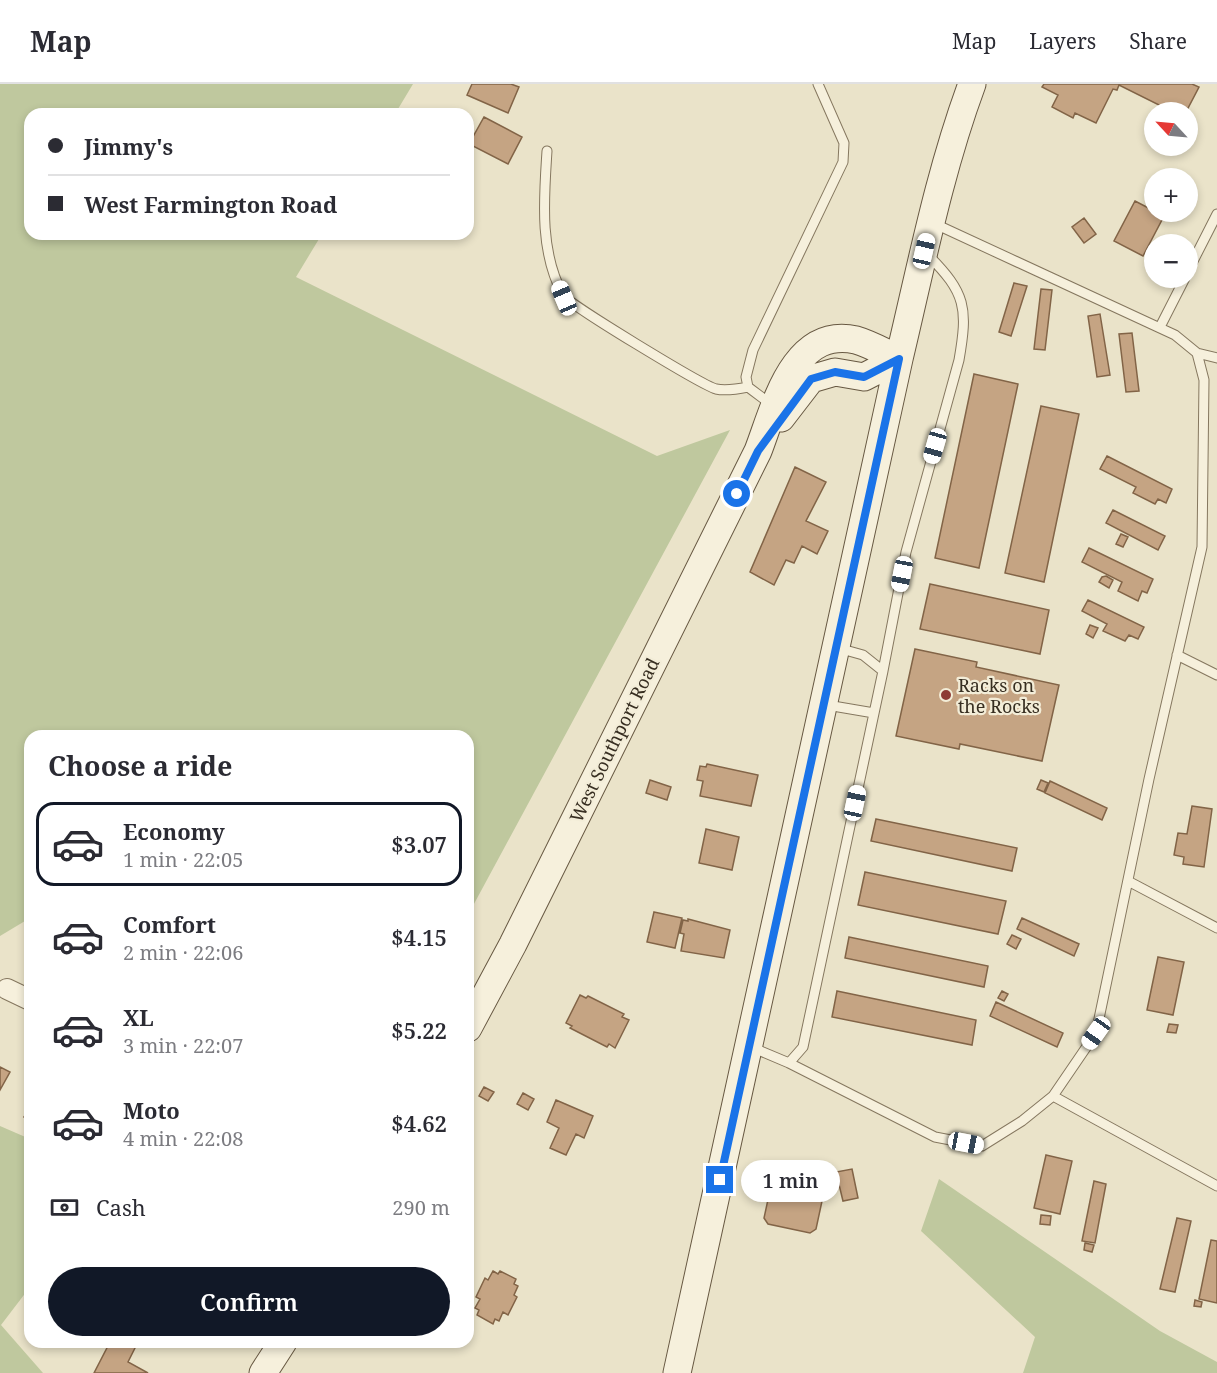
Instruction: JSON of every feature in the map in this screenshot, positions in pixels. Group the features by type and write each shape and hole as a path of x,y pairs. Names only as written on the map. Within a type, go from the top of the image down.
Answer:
{"main road":[{"path":"677,1373 838,648 899,359 957,123 972,84"},
{"name":"West Southport Road","path":"474,1017 513,944 758,451 786,378 816,345 833,340 856,340 899,359"},
{"name":"West Southport Road","path":"758,451 811,379 835,372 864,377 899,359"},
{"path":"263,1373 279,1348"}],"street":[{"path":"7,989 24,997"}],"lane":[{"path":"748,387 746,377 753,350 843,162 844,143 818,84"},
{"path":"548,151 542,213 554,274 564,298 592,317 716,389 748,387 775,407"},
{"path":"1198,251 1217,214"},
{"path":"931,222 1175,334 1197,353 1217,358"},
{"path":"789,1064 803,1047 906,552 959,360 964,334 962,298 951,278 924,251"},
{"path":"1160,327 1180,288"},
{"path":"749,1046 934,1137 982,1146 1022,1121 1053,1096 1096,1033 1202,547 1204,380 1197,353"},
{"path":"838,648 863,655 883,671"},
{"path":"1178,655 1217,675"},
{"path":"825,705 874,713"},
{"path":"1128,881 1217,928"},
{"path":"1053,1096 1217,1186"}],"green space":[{"path":"0,84 413,84 399,108 24,108 24,240 318,240 296,277 657,456 730,430 474,904 474,730 24,730 24,922 0,936"},
{"path":"0,1126 24,1136 24,1295 1,1325 43,1373 0,1373"},
{"path":"939,1179 1160,1331 1217,1362 1217,1373 1023,1373 1035,1337 921,1231"}],"building":[{"path":"472,84 511,84 519,87 508,113 467,95"},
{"path":"1044,84 1192,84 1199,87 1191,102 1153,102 1119,85 1117,90 1113,89 1096,123 1075,113 1073,118 1052,107 1058,95 1042,87"},
{"path":"484,117 522,137 508,164 474,147 474,135"},
{"path":"1135,201 1144,206 1144,222 1161,222 1155,234 1144,234 1143,256 1114,241"},
{"path":"1084,218 1096,234 1084,243 1072,227"},
{"path":"1014,283 1027,286 1011,336 999,332"},
{"path":"1041,289 1052,290 1045,350 1034,349"},
{"path":"1100,314 1110,375 1097,377 1088,316"},
{"path":"1132,333 1139,391 1126,392 1119,334"},
{"path":"974,374 1018,384 979,568 935,558"},
{"path":"1041,406 1079,414 1044,582 1005,573"},
{"path":"1107,456 1172,489 1166,503 1158,499 1155,504 1133,493 1136,487 1100,469"},
{"path":"795,467 826,482 806,521 828,531 817,554 802,546 794,563 786,560 774,585 750,572"},
{"path":"1113,510 1165,536 1158,550 1106,523"},
{"path":"1121,534 1128,537 1123,547 1116,544"},
{"path":"1089,548 1153,579 1147,593 1142,591 1138,601 1118,591 1122,582 1082,562"},
{"path":"1106,576 1113,580 1109,588 1099,582 1102,577"},
{"path":"930,584 1049,610 1040,654 920,629"},
{"path":"1088,600 1144,627 1138,639 1129,635 1125,641 1103,631 1107,624 1082,611"},
{"path":"1090,625 1098,628 1093,638 1086,634"},
{"path":"915,649 977,662 976,667 1059,685 1042,761 960,744 959,749 896,736"},
{"path":"707,764 758,775 751,806 700,796 703,781 697,780 700,766 706,767"},
{"path":"650,780 671,787 667,800 646,793"},
{"path":"1041,780 1048,783 1044,792 1037,789"},
{"path":"1050,781 1107,808 1102,820 1045,793"},
{"path":"1192,806 1212,809 1204,867 1183,864 1184,857 1174,855 1178,833 1187,834"},
{"path":"876,819 1017,848 1012,871 871,841"},
{"path":"706,829 739,837 732,870 699,863"},
{"path":"865,872 1006,901 998,934 858,905"},
{"path":"654,912 682,918 675,948 647,942"},
{"path":"1022,918 1079,944 1074,956 1017,929"},
{"path":"688,919 730,930 724,958 681,951 684,934 680,933 683,920 688,921"},
{"path":"1012,935 1021,939 1016,949 1007,944"},
{"path":"849,937 988,966 984,987 845,958"},
{"path":"1158,957 1184,962 1173,1015 1147,1010"},
{"path":"837,991 976,1020 972,1045 832,1017"},
{"path":"1002,991 1008,994 1004,1001 998,998"},
{"path":"580,995 586,998 588,996 624,1014 622,1017 629,1020 615,1048 609,1044 607,1047 570,1028 572,1026 566,1023"},
{"path":"996,1002 1063,1033 1057,1047 990,1016"},
{"path":"1169,1024 1178,1025 1176,1033 1167,1032"},
{"path":"0,1067 10,1072 0,1090"},
{"path":"484,1087 494,1092 488,1101 479,1096"},
{"path":"523,1093 534,1099 528,1110 517,1104"},
{"path":"556,1100 593,1116 584,1138 576,1134 566,1155 550,1148 559,1128 547,1122"},
{"path":"1046,1155 1072,1161 1060,1214 1034,1208"},
{"path":"852,1169 858,1198 843,1201 836,1172"},
{"path":"778,1177 820,1186 824,1192 816,1229 810,1233 768,1224 764,1218 772,1181"},
{"path":"1094,1181 1106,1184 1095,1243 1082,1241"},
{"path":"1041,1215 1051,1216 1050,1225 1040,1224"},
{"path":"1177,1218 1191,1221 1175,1292 1160,1289"},
{"path":"1211,1240 1217,1241 1217,1303 1199,1299"},
{"path":"1085,1243 1094,1245 1092,1252 1084,1250"},
{"path":"493,1271 498,1274 500,1271 516,1279 514,1284 518,1286 514,1295 517,1297 508,1315 503,1312 499,1321 495,1319 493,1324 477,1315 479,1310 475,1308 480,1299 476,1297 485,1278 488,1280"},
{"path":"1195,1300 1202,1302 1201,1307 1194,1306"},
{"path":"107,1348 135,1348 128,1362 148,1373 94,1373"}],"place":[{"name":"Racks on the Rocks","path":"946,695"}],"route":[{"path":"720,1180 838,648 899,359 864,377 835,372 811,379 796,396 758,451 737,494"}]}
